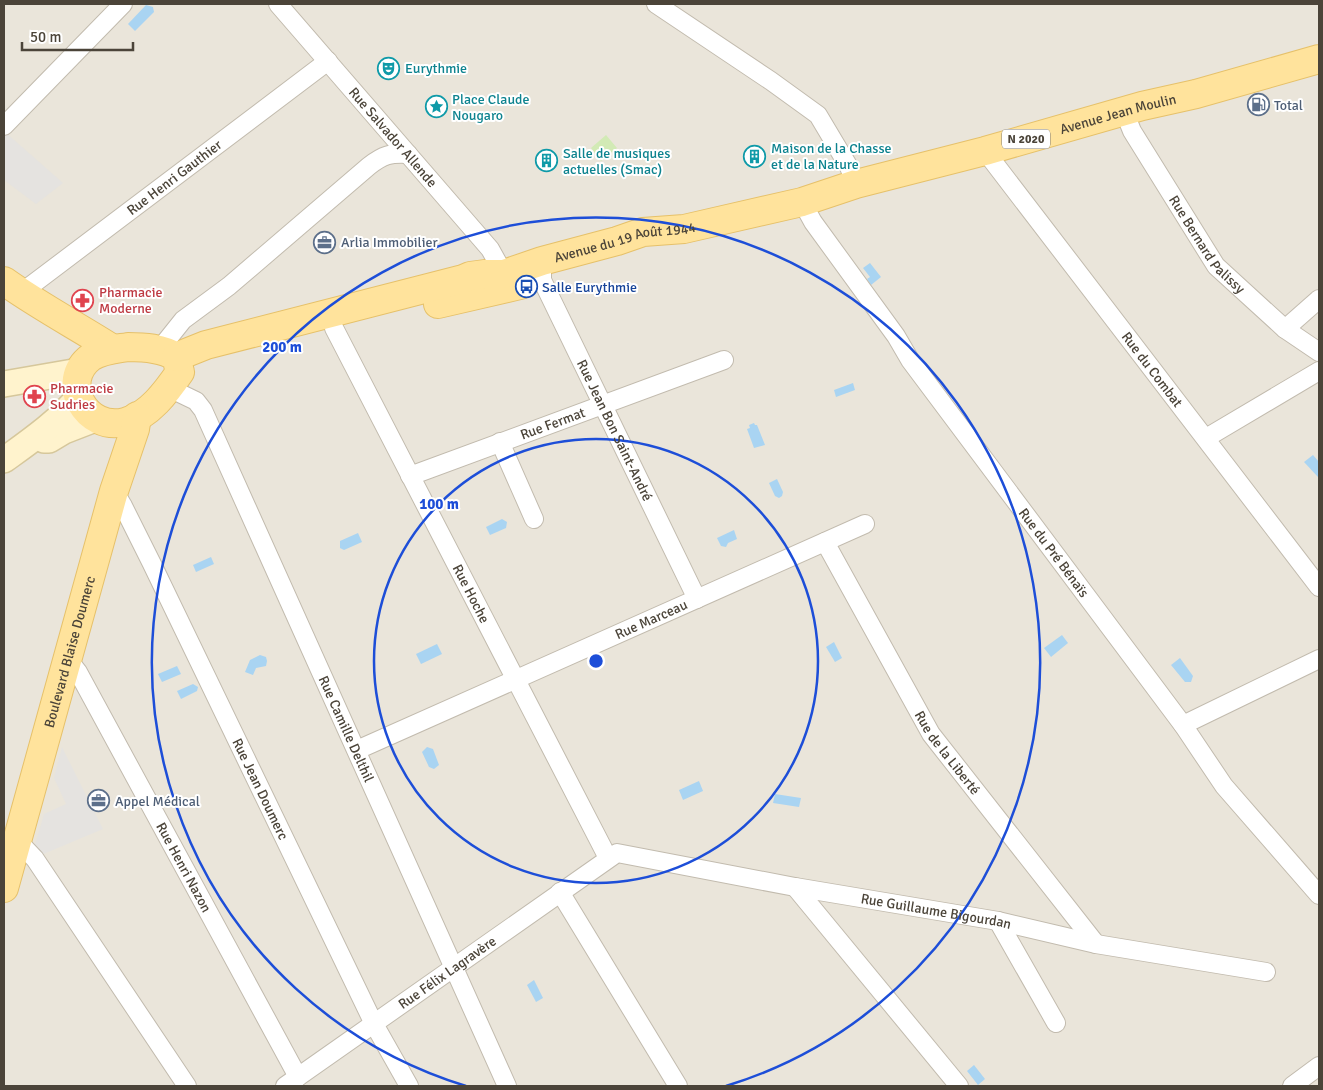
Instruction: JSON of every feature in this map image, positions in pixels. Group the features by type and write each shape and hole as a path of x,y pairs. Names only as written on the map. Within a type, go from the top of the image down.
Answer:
{"main road":[{"name":"Avenue Jean Moulin","path":"684,229 802,202 856,184 984,151 1124,111 1196,94 1319,59"},
{"name":"Avenue du 19 Août 1944","path":"171,367 210,361 617,249 654,248 684,229"},
{"name":"Avenue du 19 Août 1944","path":"171,367 206,345 464,280 470,276 542,270"},
{"path":"22,294 113,349"},
{"path":"4,460 32,440 71,407 80,377 92,356 113,349 136,347 171,367 155,403 137,416 126,422 115,424 95,419 85,409 80,377 66,336 22,294"},
{"path":"4,384 80,377"},
{"name":"Boulevard Blaise Doumerc","path":"4,888 114,490 135,428 137,416"},
{"path":"32,440 49,440 95,419"}],"street":[{"path":"4,126 124,4"},
{"name":"Rue Salvador Allende","path":"278,4 490,249 504,274"},
{"path":"656,4 818,115 849,167 856,184"},
{"name":"Rue Henri Gauthier","path":"22,294 328,61"},
{"name":"Rue Bernard Palissy","path":"1124,111 1132,132 1216,266 1285,330 1319,352"},
{"path":"368,166 376,156 384,126"},
{"name":"Rue du Combat","path":"984,151 1319,586"},
{"path":"171,367 189,316 229,286 368,166 392,153 408,154"},
{"name":"Rue du Pré Bénaïs","path":"802,202 813,222 896,336 910,360 1183,725 1224,786 1319,895"},
{"name":"Rue Jean Bon Saint-André","path":"542,270 602,404 697,599"},
{"path":"1285,330 1319,299"},
{"name":"Rue Hoche","path":"334,328 608,858"},
{"name":"Rue Fermat","path":"410,476 724,360"},
{"name":"Rue Camille Delthil","path":"171,367 203,410 507,1086"},
{"path":"1206,438 1319,371"},
{"path":"500,442 534,519"},
{"name":"Rue Jean Doumerc","path":"114,490 152,564 374,1024 410,1086"},
{"name":"Rue Marceau","path":"357,750 865,524"},
{"name":"Rue de la Liberté","path":"825,542 931,734 1096,944"},
{"name":"Rue Henri Nazon","path":"67,658 87,690 292,1082"},
{"path":"1183,725 1319,659"},
{"path":"17,840 35,859 187,1086"},
{"name":"Rue Guillaume Bigourdan","path":"608,858 616,853 795,887 998,921 1096,944 1266,972"},
{"name":"Rue Félix Lagravère","path":"292,1082 608,858"},
{"path":"795,887 960,1086"},
{"path":"560,892 678,1086"},
{"path":"998,921 1056,1023"},
{"path":"1292,1086 1319,1066"}],"shaded area":[{"path":"4,4 1319,4 1319,1086 4,1086"},
{"path":"5,132 63,183 36,204 4,180"},
{"path":"62,747 103,829 41,855 35,845 44,814 66,804 54,778"}],"green space":[{"path":"606,135 617,148 601,161 591,148"}],"water":[{"path":"146,5 153,7 154,12 135,31 128,24"},
{"path":"870,263 881,277 871,285 867,279 870,277 863,268"},
{"path":"853,383 855,390 836,397 834,390"},
{"path":"754,423 757,425 765,445 754,448 747,429 750,428 749,425"},
{"path":"1313,455 1319,462 1318,477 1304,462"},
{"path":"777,479 783,492 779,498 775,496 769,483"},
{"path":"502,519 507,522 506,528 490,535 486,527"},
{"path":"734,530 737,539 728,543 726,547 721,546 717,538"},
{"path":"358,533 362,542 344,550 340,548 340,541"},
{"path":"211,557 214,564 196,572 193,565"},
{"path":"1062,635 1068,643 1051,657 1044,648"},
{"path":"834,642 842,658 835,662 826,647"},
{"path":"437,644 442,654 421,664 416,654"},
{"path":"260,655 266,657 266,666 256,668 253,675 245,672 250,660"},
{"path":"1180,658 1193,676 1191,682 1185,682 1171,665"},
{"path":"177,666 181,674 162,682 158,674"},
{"path":"193,684 198,687 197,691 181,699 177,691"},
{"path":"427,747 433,749 439,765 434,769 429,767 422,752"},
{"path":"699,781 703,791 683,800 679,790"},
{"path":"775,794 801,798 799,807 773,803"},
{"path":"534,980 543,998 536,1002 527,985"},
{"path":"974,1065 985,1079 978,1085 967,1071"}],"place":[{"name":"Eurythmie","path":"389,68"},
{"name":"Total","path":"1258,105"},
{"name":"Place Claude Nougaro","path":"436,107"},
{"name":"Maison de la Chasse et de la Nature","path":"755,156"},
{"name":"Salle de musiques actuelles (Smac)","path":"547,161"},
{"name":"Arlia Immobilier","path":"325,242"},
{"name":"Salle Eurythmie","path":"526,287"},
{"name":"Pharmacie Moderne","path":"83,300"},
{"name":"Pharmacie Sudries","path":"34,396"},
{"name":"Appel Médical","path":"99,801"}]}
